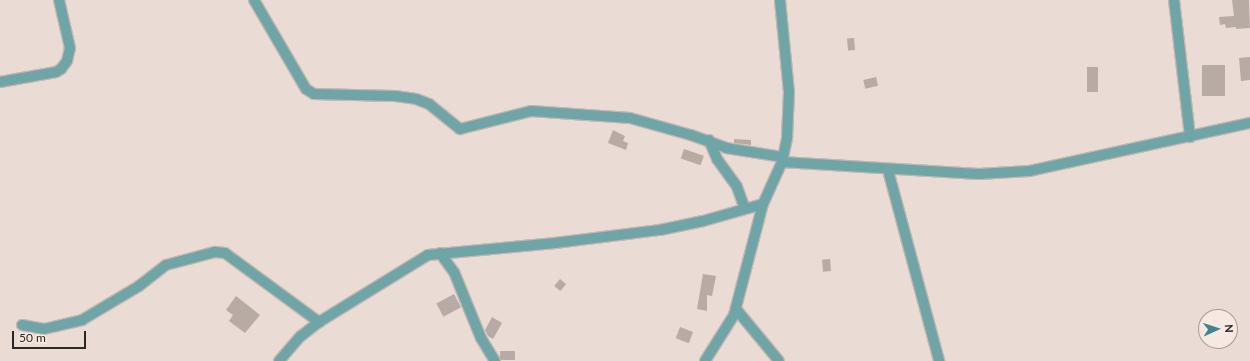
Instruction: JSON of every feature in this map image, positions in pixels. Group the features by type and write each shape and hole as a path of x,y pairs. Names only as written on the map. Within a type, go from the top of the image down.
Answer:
{"street":[{"path":"0,82 56,72 61,69 67,61 70,48 58,0"},
{"path":"254,0 306,90 314,94 395,96 416,99 429,104 460,129 481,126 520,113 547,111 630,118 709,140 726,148 783,159 888,170 979,174 1029,171 1071,163 1154,142 1190,137 1250,123"},
{"path":"705,361 736,309 763,204 783,159 790,115 780,0"},
{"path":"1174,0 1190,137"},
{"path":"709,140 717,159 737,188 744,209"},
{"path":"888,170 940,361"},
{"path":"278,361 301,336 320,322 428,256 440,253 554,243 660,230 703,221 763,204"},
{"path":"22,325 44,330 82,320 139,286 166,265 215,252 225,253 320,322"},
{"path":"440,253 454,272 481,338 495,361"},
{"path":"736,309 780,361"}],"building":[{"path":"1232,0 1249,0 1250,28 1226,28 1225,24 1220,25 1219,17 1234,16"},
{"path":"854,38 855,50 848,51 847,39"},
{"path":"1250,57 1250,80 1241,81 1239,58"},
{"path":"1202,65 1225,65 1225,96 1202,96"},
{"path":"1087,67 1098,67 1098,92 1087,92"},
{"path":"876,77 878,86 865,89 863,80"},
{"path":"613,130 625,136 623,141 628,143 626,150 608,143"},
{"path":"734,139 751,140 751,145 734,143"},
{"path":"684,149 704,156 701,165 681,158"},
{"path":"830,259 831,271 823,272 822,260"},
{"path":"703,274 716,276 712,296 707,295 707,311 697,309"},
{"path":"560,279 566,284 560,291 554,286"},
{"path":"454,294 461,307 443,317 436,303"},
{"path":"236,296 260,315 245,333 229,321 233,315 226,310"},
{"path":"492,317 502,323 493,339 488,336 485,330"},
{"path":"680,327 693,332 689,343 676,338"},
{"path":"500,351 515,351 515,360 500,360"}]}
